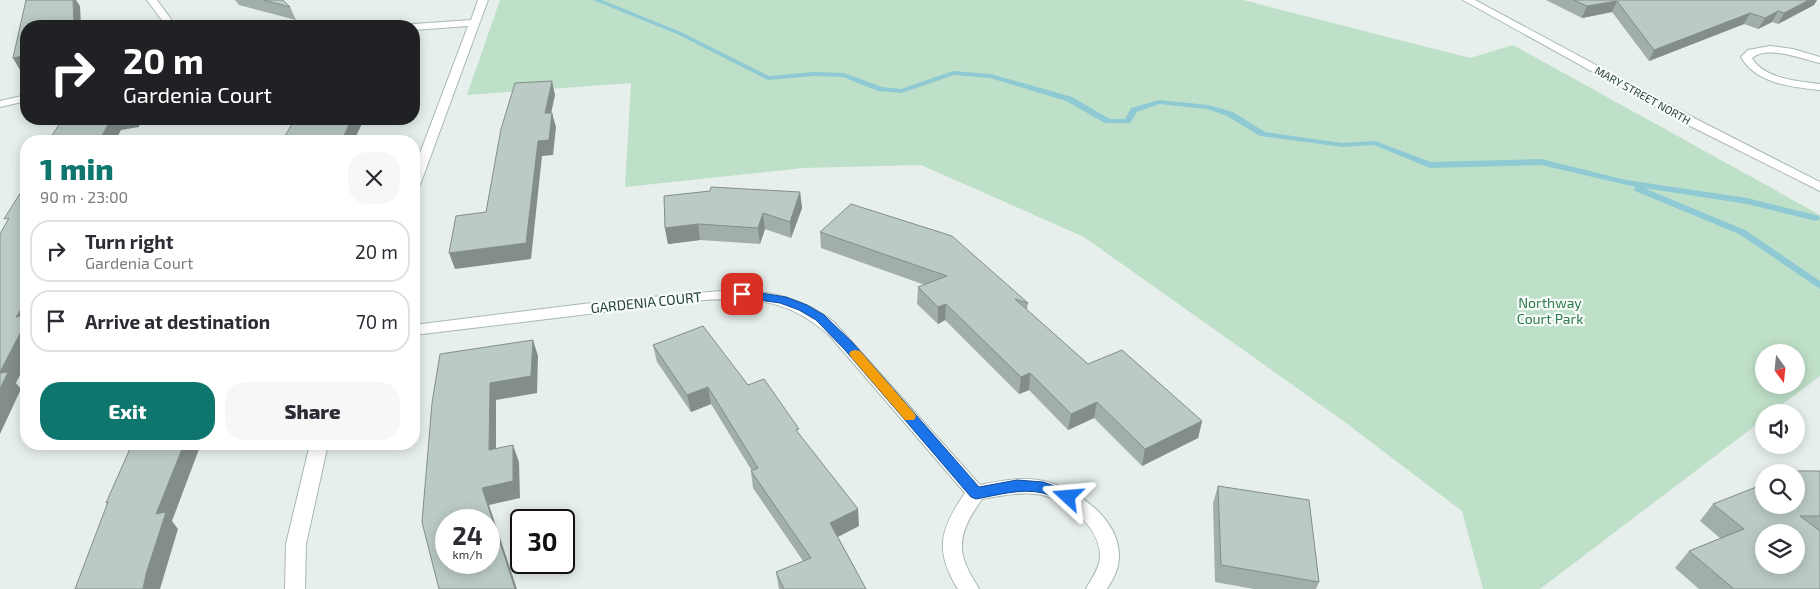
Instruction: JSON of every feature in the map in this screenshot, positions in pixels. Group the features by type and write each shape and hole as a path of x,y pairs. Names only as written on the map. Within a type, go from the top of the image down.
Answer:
{"street":[{"path":"152,0 167,20"},
{"path":"420,169 483,0"},
{"name":"MARY STREET NORTH","path":"1468,0 1694,124 1820,187"},
{"path":"420,27 473,24"},
{"path":"1820,59 1774,50 1755,51 1746,57 1755,69 1770,76 1820,87"},
{"path":"0,104 20,99"},
{"name":"GARDENIA COURT","path":"420,329 588,308 719,295 742,294 782,300 803,308 820,318 836,332 976,493"},
{"path":"295,589 296,544 317,450"},
{"path":"969,589 955,567 950,544 959,516 976,493 1017,486 1043,488 1068,497 1087,510 1102,529 1110,556 1106,579 1096,589"}],"green space":[{"name":"Northway Court Park","path":"500,0 1243,0 1470,58 1513,45 1820,215 1820,376 1805,387 1805,344 1755,344 1755,394 1796,394 1783,404 1755,404 1755,426 1540,589 1483,589 1462,511 1342,420 1084,237 921,165 803,168 625,187 631,83 467,95"}],"building":[{"path":"26,0 73,0 74,20 22,20"},
{"path":"263,0 283,0 290,7"},
{"path":"1573,0 1809,0 1784,13 1778,11 1765,18 1750,13 1654,50 1617,1 1587,6"},
{"path":"20,27 20,56 13,58"},
{"path":"552,81 545,113 552,113 549,140 538,141 526,243 449,253 456,216 486,212 501,129 515,83"},
{"path":"59,125 108,125 102,135 52,135"},
{"path":"291,125 349,125 344,135 286,135"},
{"path":"711,187 800,192 790,222 763,213 758,228 698,224 665,228 664,196 710,191"},
{"path":"20,194 20,311 16,317 20,316 20,334 0,372 0,234 9,218 4,219"},
{"path":"851,204 952,236 1028,303 1015,299 1088,364 1122,350 1202,421 1145,449 1097,402 1071,414 1030,373 1021,377 946,304 938,307 918,287 947,276 820,232"},
{"path":"703,326 748,385 764,379 799,429 796,430 858,509 830,523 866,589 784,589 776,572 811,558 751,471 758,468 708,387 687,395 653,345"},
{"path":"533,340 531,376 490,383 489,450 513,445 513,481 482,488 489,509 435,509 435,573 422,522 432,403 440,354"},
{"path":"8,372 0,389 0,373"},
{"path":"129,450 182,450 156,514 166,512 143,589 75,589 108,502 106,503"},
{"path":"1805,471 1820,471 1820,516 1800,516 1820,531 1820,589 1734,589 1689,551 1744,529 1713,504 1755,488 1755,514 1805,514"},
{"path":"1218,486 1309,500 1319,582 1221,565"},
{"path":"500,543 515,589 439,589 435,574 500,574"}],"waterway":[{"path":"596,0 679,33 768,78 813,74 844,75 881,89 902,91 953,73 991,76 1069,99 1108,121 1127,121 1134,110 1159,102 1208,107 1230,114 1263,134 1342,145 1375,143 1430,165 1541,162 1626,183 1747,201 1816,218"},
{"path":"1638,189 1742,232 1820,286"}],"slow traffic":[{"path":"855,354 909,416"}],"route":[{"path":"742,294 782,300 803,308 820,318 836,332 976,493 1017,486 1043,488 1068,497"}]}
